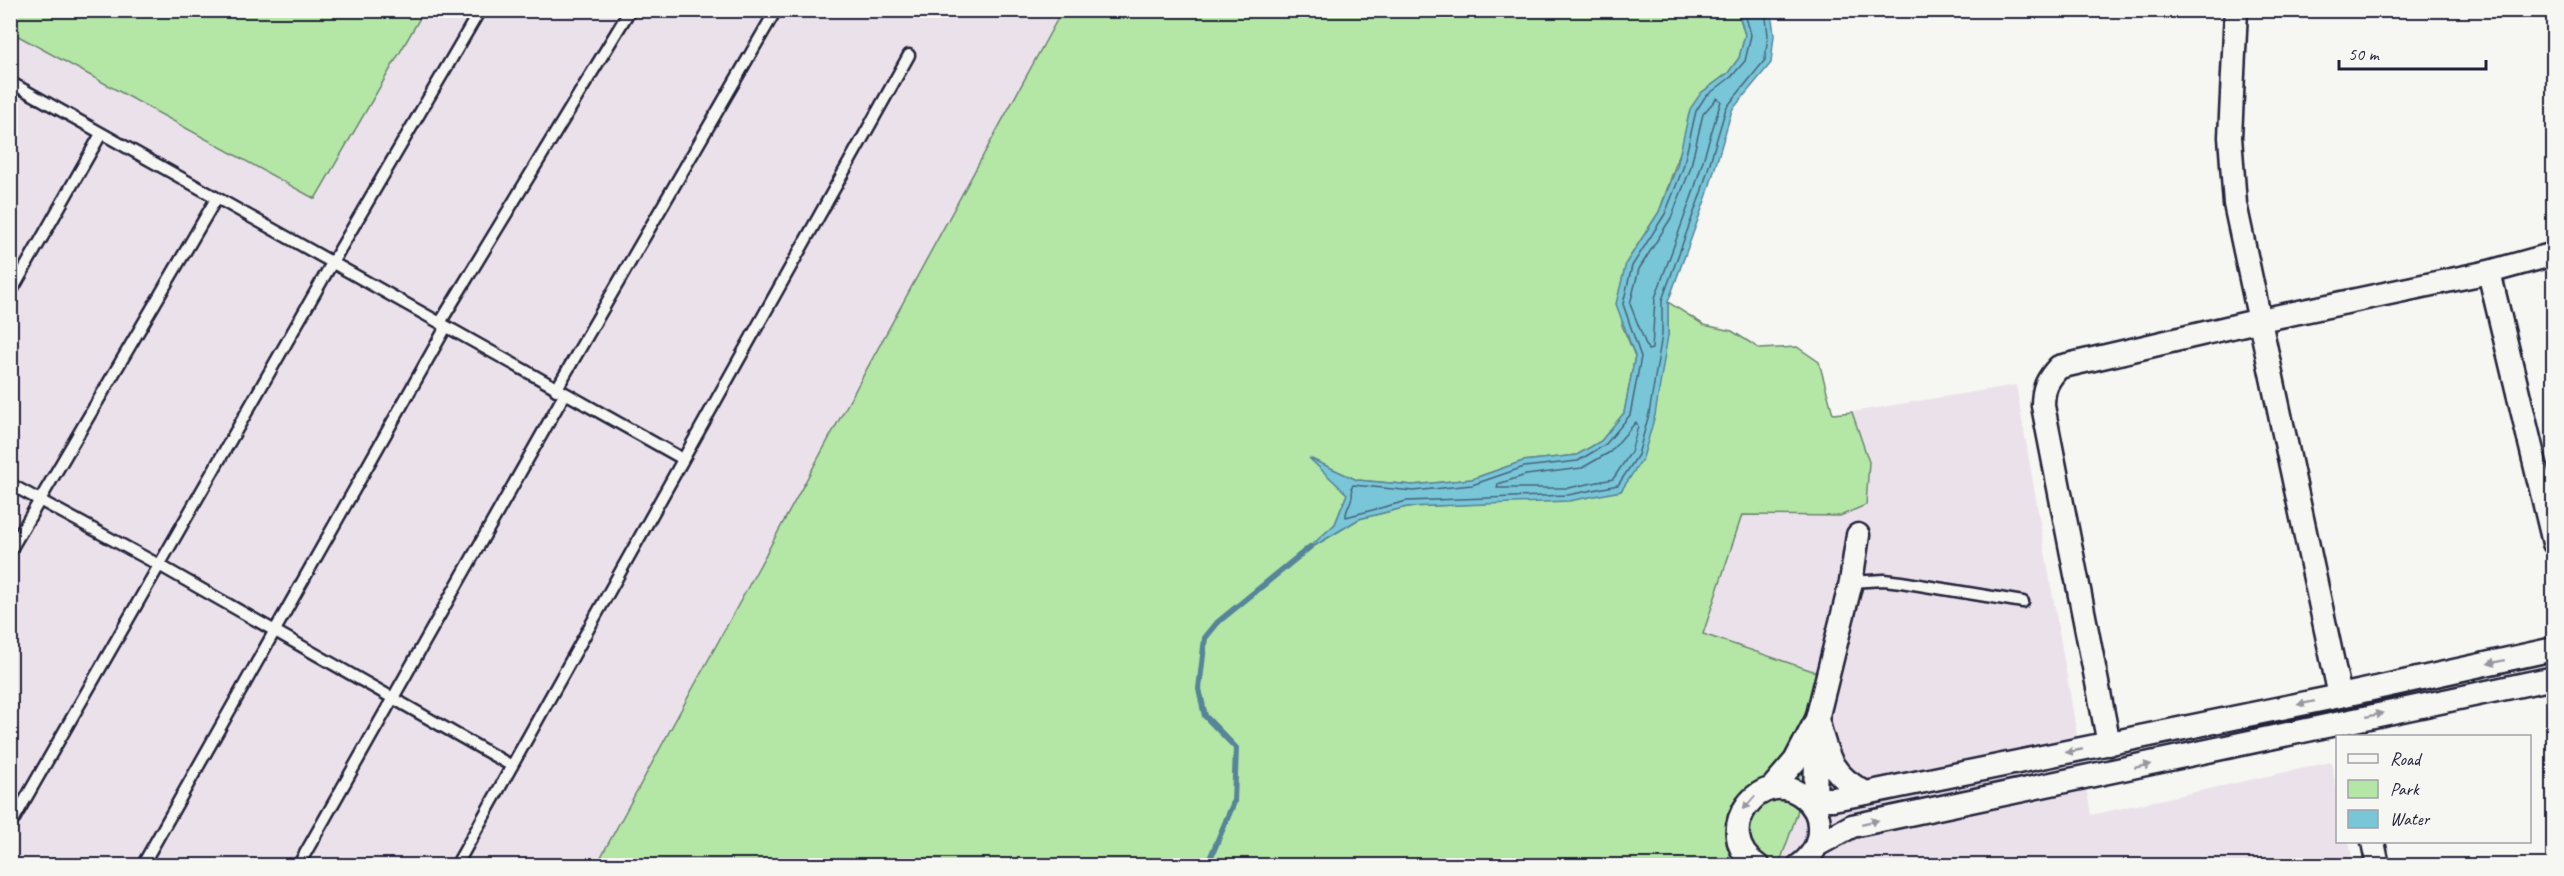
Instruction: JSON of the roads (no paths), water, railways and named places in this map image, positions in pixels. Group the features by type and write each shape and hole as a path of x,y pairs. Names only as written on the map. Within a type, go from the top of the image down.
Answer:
{"street":[{"path":"2236,10 2230,137 2235,204 2340,696"},
{"path":"2109,744 2043,406 2043,389 2049,377 2059,367 2261,320 2489,272 2553,254"},
{"path":"2489,272 2553,543"},
{"path":"1799,866 1808,859 1817,845 1819,820 1811,799 1817,719 1851,582 1858,535"},
{"path":"1750,862 1737,833 1740,816 1749,801 1771,789 1788,790 1811,799 1833,799 2340,696 2553,649"},
{"path":"1817,845 1852,826 2349,729 2553,678"},
{"path":"1817,719 1825,748 1835,771 1849,784 1866,793"},
{"path":"1771,789 1795,761 1817,719"},
{"path":"2373,843 2378,866"}],"lane":[{"path":"10,826 332,263 480,10"},
{"path":"142,866 443,325 630,10"},
{"path":"298,866 393,699 560,393 776,10"},
{"path":"456,866 909,55"},
{"path":"10,82 560,393 682,459"},
{"path":"10,294 101,134"},
{"path":"10,551 216,199"},
{"path":"10,484 159,565 512,766"},
{"path":"1851,582 1893,581 2023,602"}],"water":[{"path":"1738,11 1771,11 1774,35 1771,63 1732,110 1707,195 1668,302 1668,335 1655,415 1643,458 1621,491 1569,501 1407,507 1359,519 1304,552 1335,524 1347,494 1309,458 1357,480 1413,485 1472,479 1523,461 1577,455 1601,441 1624,413 1635,356 1616,304 1626,263 1659,212 1677,166 1690,109 1701,93 1728,73 1739,58 1745,35"}],"waterway":[{"path":"1207,866 1234,802 1236,748 1205,716 1199,689 1205,638 1218,622 1310,547"}]}
